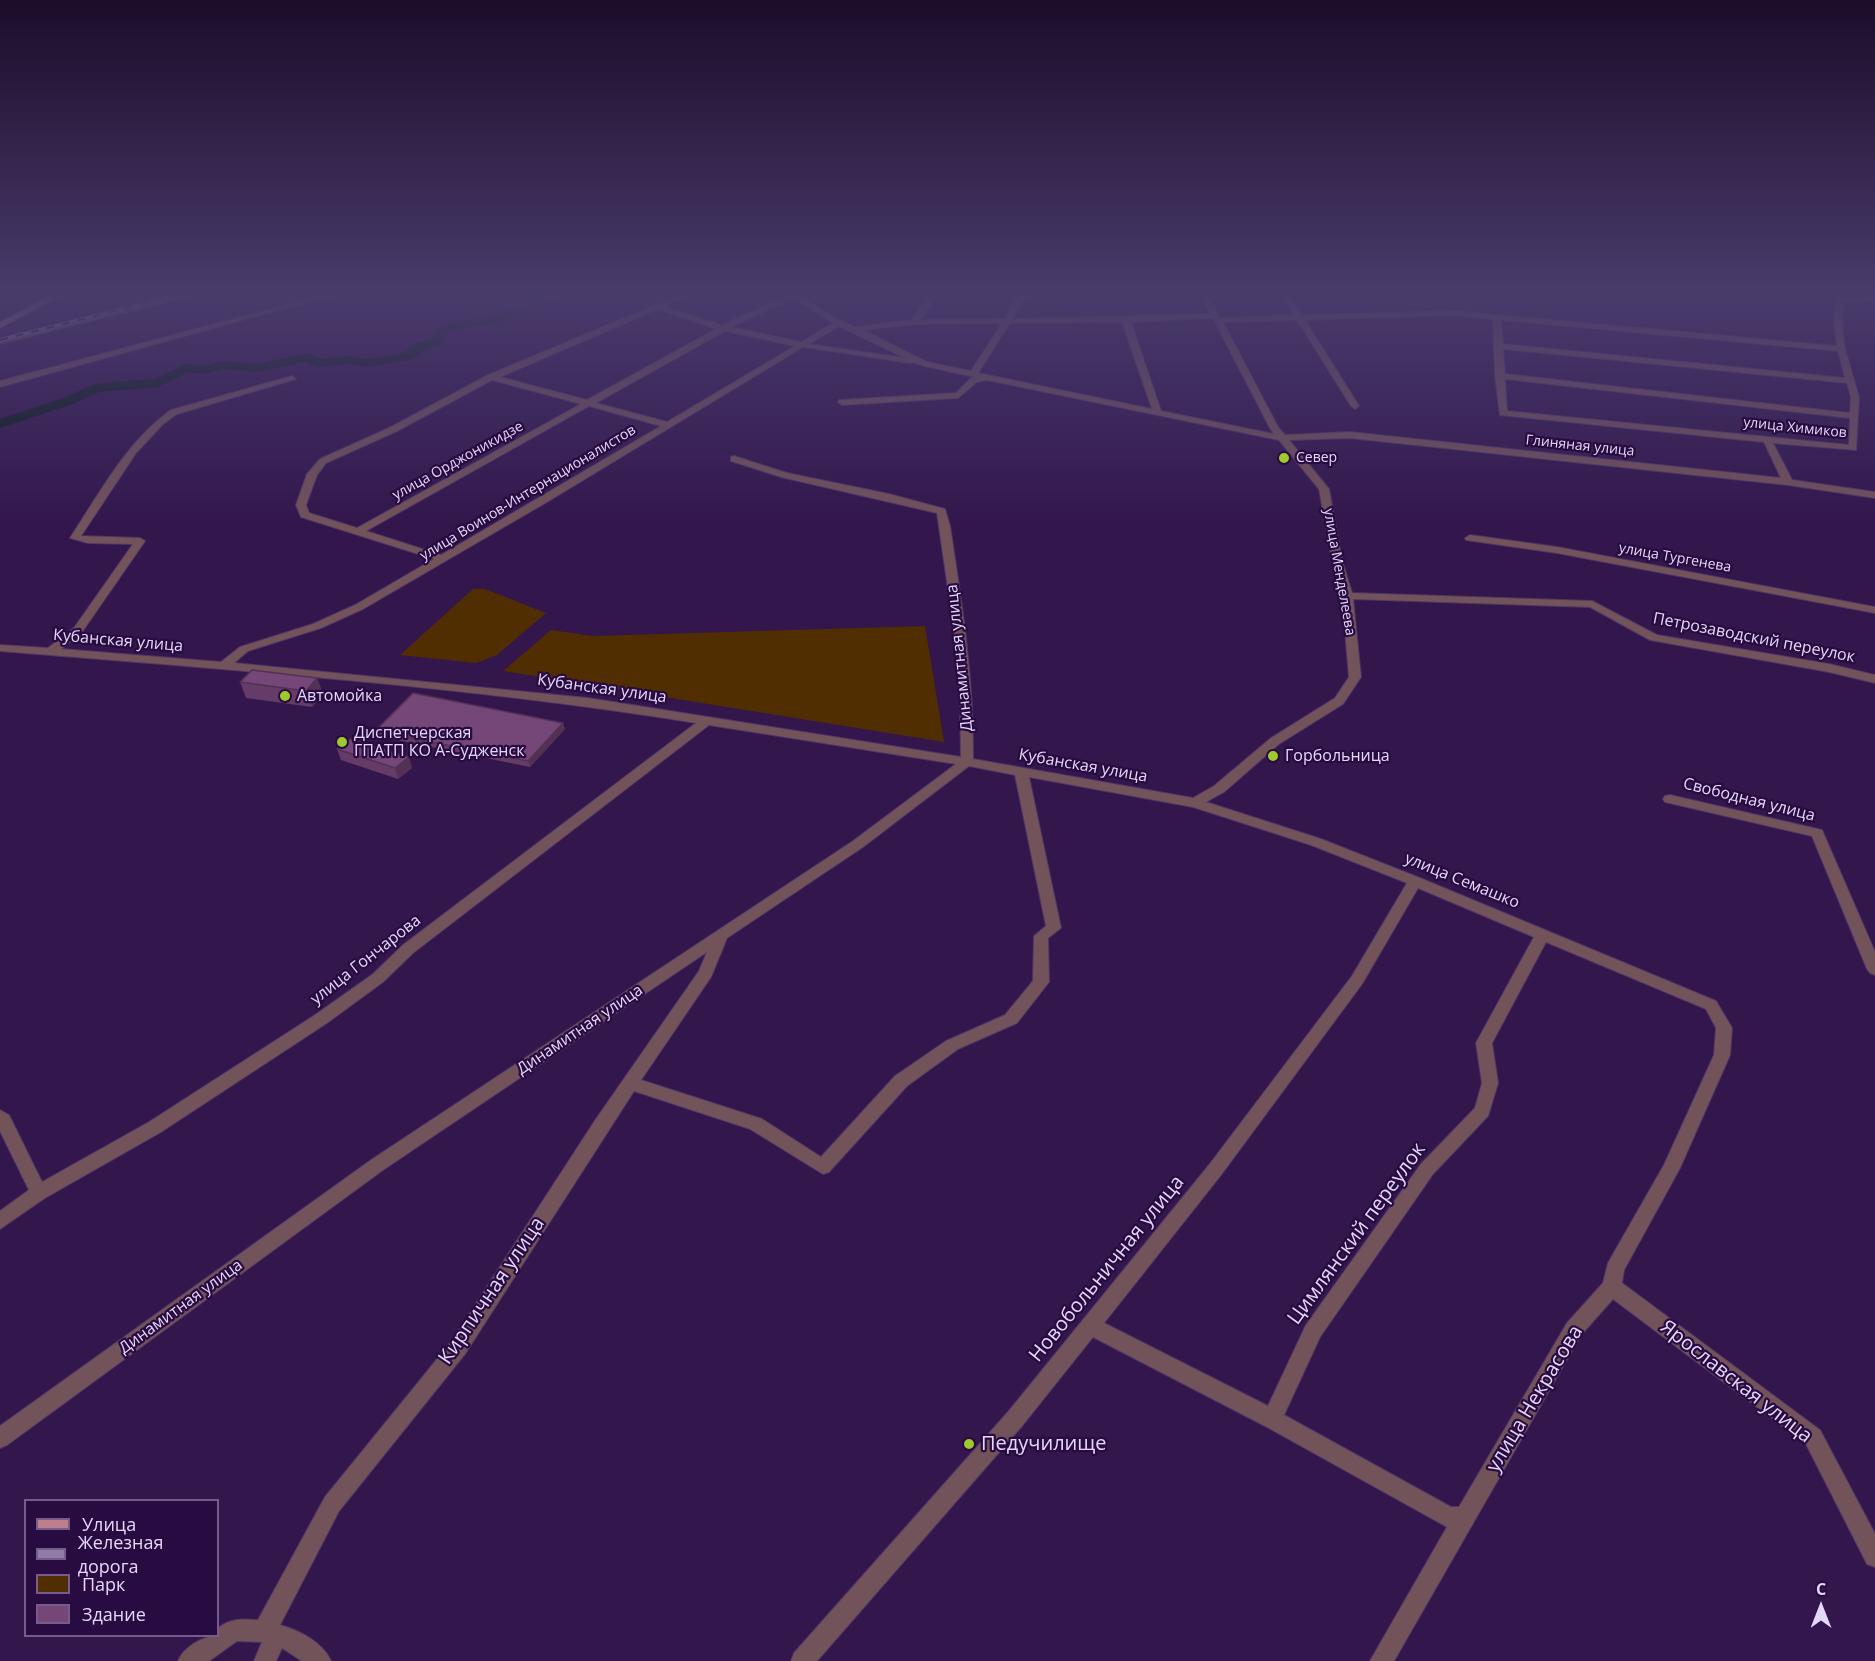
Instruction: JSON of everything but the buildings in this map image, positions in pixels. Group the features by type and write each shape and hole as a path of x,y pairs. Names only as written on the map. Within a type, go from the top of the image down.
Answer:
{"street":[{"path":"0,384 39,374"},
{"path":"443,559 305,515 301,505 312,474 323,461 394,429 500,374"},
{"name":"улица Орджоникидзе","path":"359,531 642,374"},
{"name":"улица Воинов-Интернационалистов","path":"224,666 244,650 317,626 359,607 756,374"},
{"name":"Глиняная улица","path":"977,374 1281,438 1350,435 1788,482 1875,495"},
{"path":"1145,374 1157,411"},
{"name":"улица Менделеева","path":"1195,803 1219,789 1275,741 1319,716 1339,701 1355,677 1347,596 1337,560 1324,489 1281,438 1247,374"},
{"path":"1334,374 1355,406"},
{"path":"1775,374 1850,381"},
{"name":"улица Химиков","path":"1499,376 1503,413 1853,448 1855,397 1848,374"},
{"path":"842,402 958,396 974,380 989,376"},
{"path":"1499,376 1854,416"},
{"path":"492,377 586,405 668,425"},
{"path":"51,652 78,630 141,541 75,538 129,457 162,418 174,412 292,379"},
{"path":"1767,439 1788,482"},
{"name":"Динамитная улица","path":"0,1438 377,1166 858,844 967,762 969,717 945,526 941,511 916,503 763,471 734,459"},
{"name":"улица Тургенева","path":"1470,538 1547,549 1875,610"},
{"name":"Петрозаводский переулок","path":"1347,596 1592,604 1609,611 1635,631 1654,638 1829,668 1875,679"},
{"name":"Кубанская улица","path":"0,648 224,666 588,702 967,762 1195,803"},
{"name":"улица Гончарова","path":"0,1221 39,1193 155,1127 321,1019 378,978 408,949 706,721"},
{"path":"630,1083 756,1124 823,1167 902,1081 952,1045 1011,1019 1041,982 1041,936 1054,928 1021,772"},
{"name":"Свободная улица","path":"1670,799 1817,834 1875,969"},
{"name":"улица Семашко","path":"1195,803 1316,842 1711,1005"},
{"name":"Новобольничная улица","path":"802,1661 1015,1419 1215,1170 1357,980 1415,881"},
{"name":"Цимлянский переулок","path":"1272,1419 1313,1330 1427,1169 1482,1111 1490,1083 1484,1043 1543,934"},
{"name":"Кирпичная улица","path":"265,1661 270,1633 332,1504 458,1348 630,1083 706,973 721,936"},
{"name":"улица Некрасова","path":"1381,1661 1574,1329 1612,1287 1615,1269 1671,1168 1722,1056 1724,1028 1711,1005"},
{"path":"0,1117 39,1193"},
{"name":"Ярославская улица","path":"1612,1287 1813,1437 1875,1556"},
{"path":"1090,1326 1272,1419 1449,1516 1464,1518"},
{"path":"189,1661 234,1630 270,1633 293,1640 320,1661"}],"green space":[{"path":"473,589 485,589 546,613 497,655 476,663 400,655"},
{"path":"925,626 944,742 503,671 551,630 593,636"}],"waterway":[{"path":"0,424 68,401 95,389 158,383 176,374"}],"place":[{"name":"Север","path":"1284,458"},
{"name":"Автомойка","path":"285,696"},
{"name":"Диспетчерская ГПАТП КО А-Судженск","path":"342,742"},
{"name":"Горбольница","path":"1273,756"},
{"name":"Педучилище","path":"969,1444"}]}
